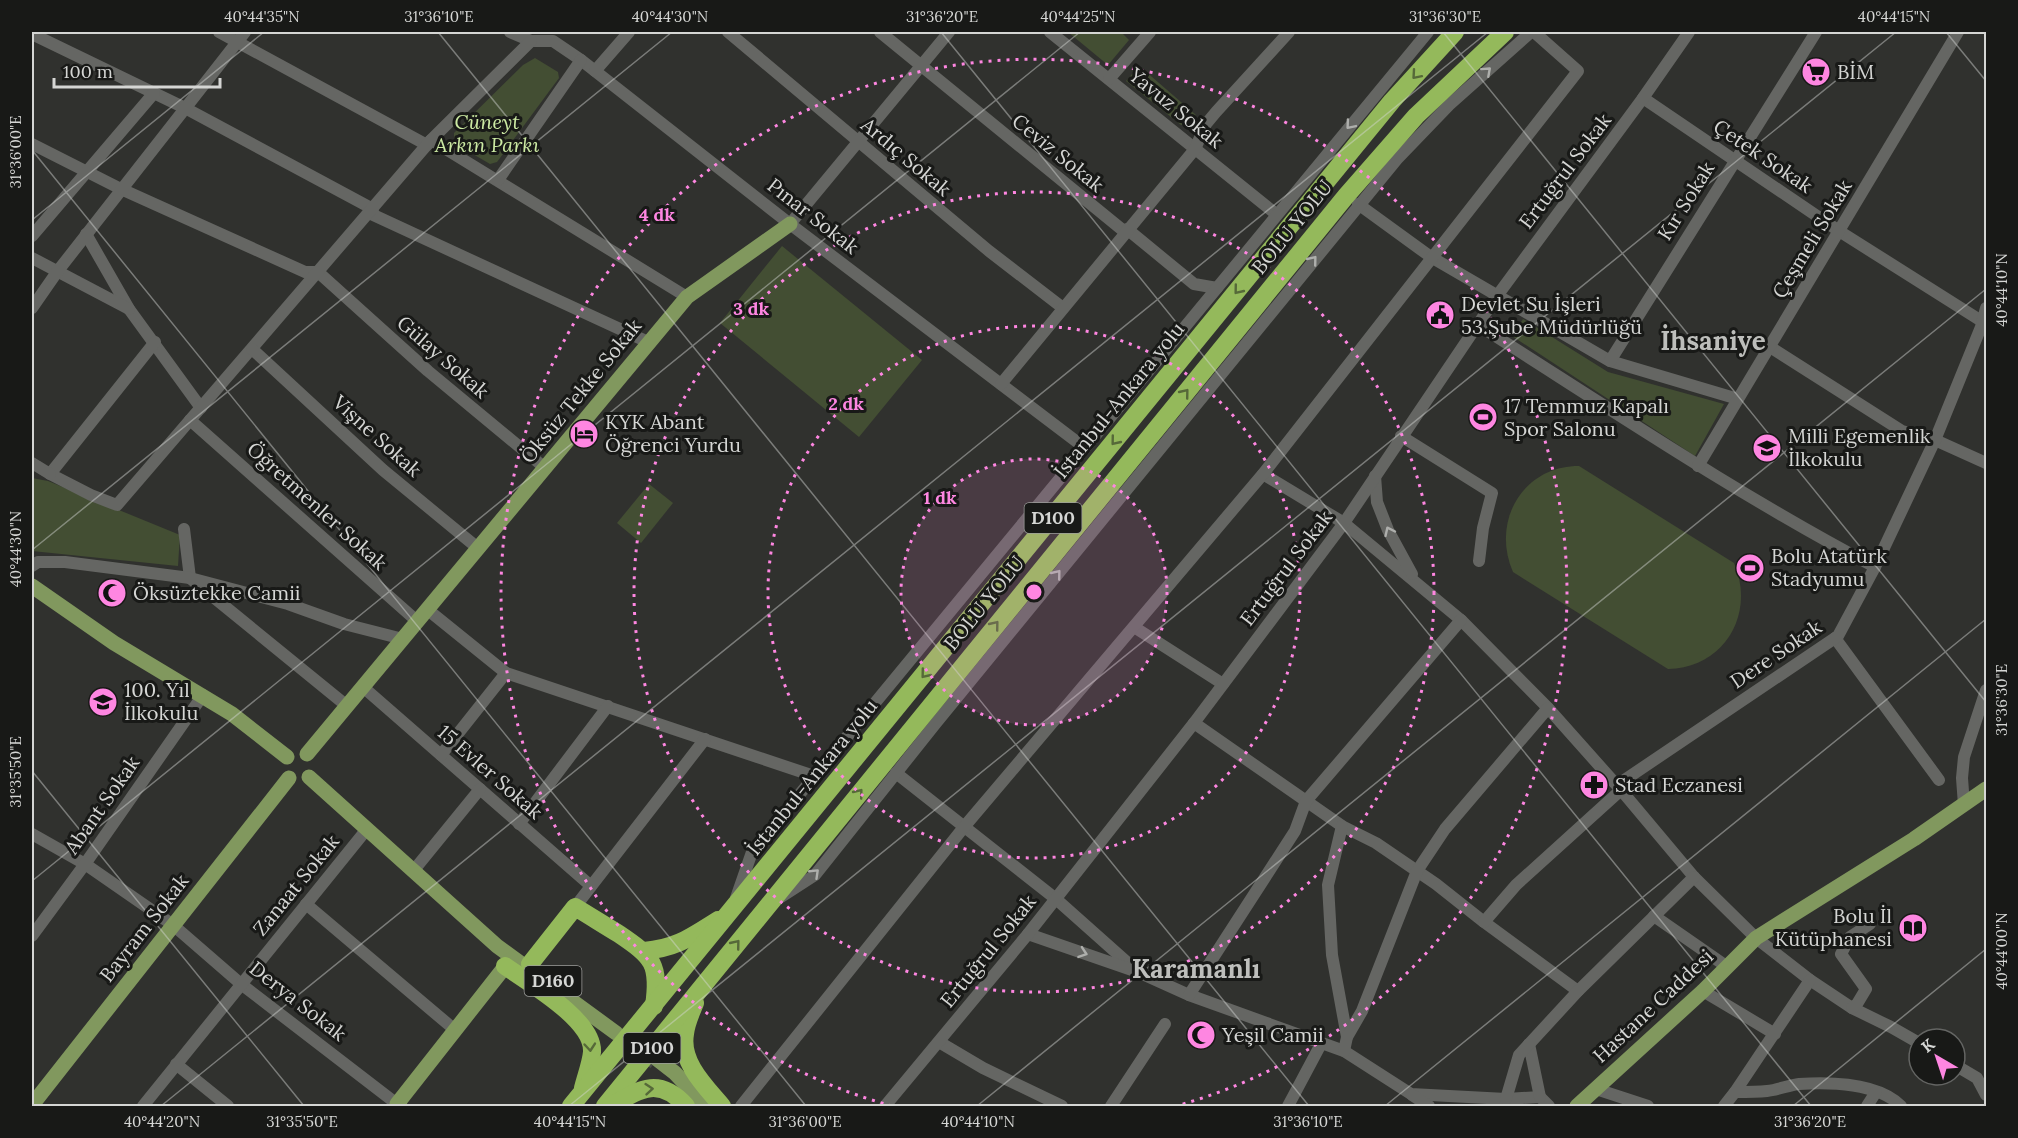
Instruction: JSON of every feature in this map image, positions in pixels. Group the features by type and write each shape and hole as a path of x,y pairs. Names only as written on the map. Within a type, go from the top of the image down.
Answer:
{"highway":[{"name":"İstanbul-Ankara yolu","path":"576,1101 1392,101 1455,32"},
{"name":"BOLU YOLU","path":"605,1107 1346,196 1416,116 1505,32"},
{"path":"530,964 575,907 644,951 655,975 657,986 654,1006"},
{"path":"644,951 668,948 678,944 730,912"},
{"path":"509,962 573,1015 587,1034 592,1052 576,1101"},
{"path":"700,990 686,1027 684,1049 694,1071 722,1107"},
{"path":"611,1107 638,1090 656,1087 674,1095 686,1107"}],"main road":[{"name":"Öksüz Tekke Sokak","path":"428,610 687,297 790,224"},
{"path":"32,586 114,643 232,714 286,757"},
{"path":"307,754 428,610"},
{"path":"296,751 307,754 313,764 309,777 298,781 289,777 284,768 286,757 296,751"},
{"name":"Bayram Sokak","path":"34,1103 289,777"},
{"path":"309,777 486,934"},
{"name":"Hastane Caddesi","path":"1586,1100 1756,939 1914,839 1986,789"},
{"name":"D160","path":"486,934 530,964 618,1032 509,962 486,934"},
{"path":"397,1106 509,962"},
{"path":"698,1107 656,1061 675,1073 706,1107"}],"street":[{"path":"219,32 241,36 498,180 687,297"},
{"name":"Pınar Sokak","path":"510,32 531,41 555,36 581,60 790,224 1085,448"},
{"path":"595,71 629,32"},
{"name":"Ardıç Sokak","path":"728,32 989,251 1063,308"},
{"name":"Ceviz Sokak","path":"880,32 1194,284 1217,288"},
{"path":"790,224 949,32"},
{"name":"Yavuz Sokak","path":"1050,32 1276,214"},
{"path":"1109,79 1150,32"},
{"path":"1001,384 1195,149 1206,124 1289,32"},
{"path":"730,912 752,852 1426,32"},
{"path":"741,1107 964,827 1263,474 1578,71 1532,32 1428,126 1358,204 815,875 767,906"},
{"name":"Ertuğrul Sokak","path":"885,1107 1056,899 1194,723 1344,523 1497,296 1689,32"},
{"name":"Kır Sokak","path":"1610,361 1816,32"},
{"name":"Çeşmeli Sokak","path":"1698,466 1958,32"},
{"path":"32,34 184,108 371,211 648,342"},
{"path":"32,308 86,234 241,36"},
{"path":"32,463 91,495 117,505 429,142 531,41"},
{"path":"498,180 581,60"},
{"path":"32,236 154,93"},
{"name":"Çetek Sokak","path":"1643,98 1984,327"},
{"path":"32,144 121,189 305,272 318,272"},
{"path":"1358,204 1431,257 1610,361 1738,399"},
{"path":"86,234 129,309 201,408"},
{"path":"32,258 129,309"},
{"name":"Gülay Sokak","path":"318,272 428,371 545,468"},
{"name":"Dere Sokak","path":"1484,922 1516,885 1619,788 1835,638 1875,567 1935,440 1984,327 1986,308"},
{"path":"1478,324 1698,466 1812,534 1875,567"},
{"path":"50,474 155,342"},
{"path":"1770,347 1902,431 1935,440 1986,463"},
{"name":"Vişne Sokak","path":"252,349 383,470 479,549"},
{"name":"Öğretmenler Sokak","path":"190,420 418,622"},
{"path":"1401,436 1492,493 1483,528 1479,561"},
{"path":"1263,474 1344,523 1416,580 1461,620 1548,708 1694,877 1756,939 1852,1008 1907,1036"},
{"path":"1375,476 1377,502 1388,530 1416,580"},
{"path":"184,529 189,578 348,706"},
{"path":"32,567 38,562 65,562 189,578 288,604 344,624 403,639"},
{"path":"428,610 506,673 814,776"},
{"path":"1189,995 1294,831 1306,801 1461,620"},
{"path":"1134,627 1223,684"},
{"path":"1835,638 1939,780"},
{"path":"441,755 506,673"},
{"name":"15 Evler Sokak","path":"363,687 591,886"},
{"path":"1964,805 1962,778 1964,757 1986,690"},
{"name":"Abant Sokak","path":"32,936 203,695"},
{"path":"519,824 608,706"},
{"path":"1344,1051 1347,1037 1362,1011 1417,871 1445,829 1548,708"},
{"path":"1194,723 1342,826 1376,843 1417,871 1578,991"},
{"path":"575,907 705,739"},
{"path":"896,773 1056,899 1138,972"},
{"path":"414,870 480,789"},
{"path":"1342,826 1328,885 1332,955 1347,1037"},
{"name":"Zanaat Sokak","path":"143,1107 367,829"},
{"name":"Derya Sokak","path":"32,834 85,864 172,925 241,984 397,1106"},
{"path":"1506,1099 1519,1055 1578,991 1694,877"},
{"path":"306,904 455,1030"},
{"path":"1654,916 1726,966"},
{"path":"1852,1008 1866,989 1841,954 1850,937 1870,924"},
{"path":"1028,934 1138,972 1189,995 1344,1051 1429,1107"},
{"path":"1724,1107 1810,980"},
{"path":"1703,991 1775,1034"},
{"path":"1111,1107 1165,1024"},
{"path":"939,1042 983,1068 1062,1107"},
{"path":"1288,1107 1321,1044"},
{"path":"1529,1044 1540,1097 1549,1107"},
{"path":"176,1064 228,1107"},
{"path":"1967,1072 1977,1078 1986,1095"},
{"path":"1735,1092 1769,1091 1798,1084 1840,1084 1876,1092 1896,1101 1901,1107"},
{"path":"1867,1107 1876,1092"},
{"path":"1411,1094 1506,1099 1540,1097"},
{"path":"1586,1100 1648,1107"}],"green space":[{"path":"1068,32 1121,32 1129,40 1108,65"},
{"name":"Cüneyt Arkın Parkı","path":"535,58 558,72 559,78 497,162 490,164 454,143 454,133 523,65"},
{"path":"1137,64 1196,115 1187,125 1181,125 1126,81"},
{"path":"782,246 922,360 859,437 720,323"},
{"path":"1523,319 1608,372 1724,404 1695,456 1512,336"},
{"path":"1579,466 1734,563 1740,582 1741,601 1738,619 1730,635 1705,659 1688,666 1668,669 1513,572 1507,553 1506,534 1509,516 1516,500 1527,486 1542,476 1559,469"},
{"path":"32,478 48,481 180,535 178,566 32,551"},
{"path":"649,484 673,503 641,543 617,523"}],"tunnel":[{"path":"616,1033 655,1062"}],"place":[{"name":"BİM","path":"1816,72"},
{"name":"Devlet Su İşleri 53.Şube Müdürlüğü","path":"1440,315"},
{"name":"17 Temmuz Kapalı Spor Salonu","path":"1483,417"},
{"name":"KYK Abant Öğrenci Yurdu","path":"584,434"},
{"name":"Milli Egemenlik İlkokulu","path":"1767,448"},
{"name":"Bolu Atatürk Stadyumu","path":"1750,568"},
{"name":"Öksüztekke Camii","path":"112,593"},
{"name":"100. Yıl İlkokulu","path":"103,702"},
{"name":"Stad Eczanesi","path":"1594,785"},
{"name":"Bolu İl Kütüphanesi","path":"1913,928"},
{"name":"Yeşil Camii","path":"1201,1035"}],"district":[{"name":"İhsaniye","path":"1713,341"},
{"name":"Karamanlı","path":"1196,969"}]}
